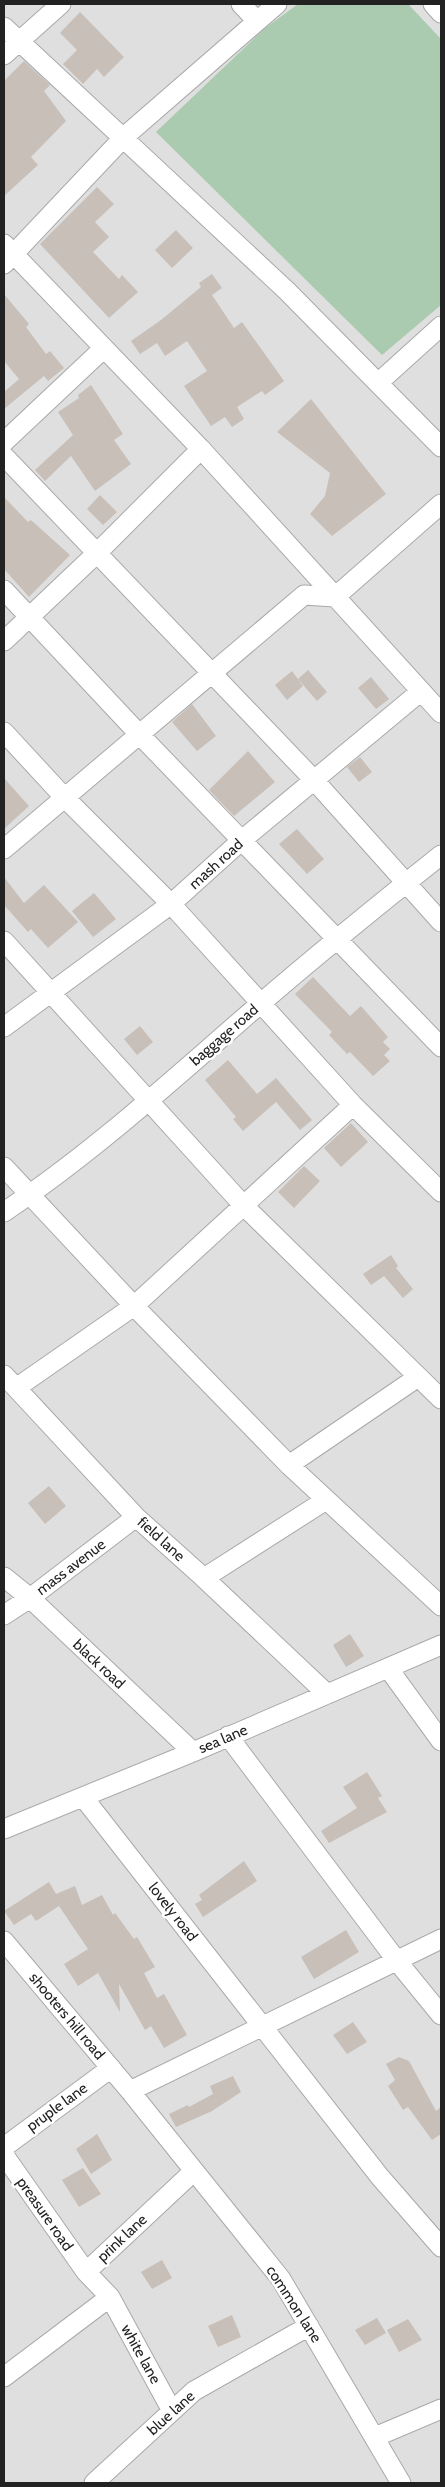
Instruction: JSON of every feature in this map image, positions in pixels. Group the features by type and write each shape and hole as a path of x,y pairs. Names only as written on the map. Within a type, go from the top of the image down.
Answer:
{"street":[{"path":"4,56 61,4"},
{"path":"241,4 257,21"},
{"path":"277,4 124,137 7,254 104,348 201,449 420,692 439,706"},
{"path":"433,4 441,13"},
{"path":"4,27 287,291 441,447"},
{"path":"378,383 441,326"},
{"path":"4,442 104,348"},
{"path":"4,641 28,616 97,553 201,449"},
{"path":"4,456 314,780 441,922"},
{"path":"4,850 64,797 304,595 335,597 441,504"},
{"path":"4,590 139,734 441,1047"},
{"name":"mash road","path":"4,1026 171,904 242,840 420,692"},
{"path":"4,732 64,797 171,904 354,1106 441,1192"},
{"name":"baggage road","path":"4,1212 30,1195 150,1099 260,1003 441,855"},
{"path":"4,941 150,1099 244,1205 432,1385 289,1465"},
{"path":"10,1381 134,1306 354,1106"},
{"path":"4,1167 134,1306 289,1465 441,1606"},
{"name":"field lane","path":"10,1381 136,1517 327,1694"},
{"path":"204,1578 326,1500"},
{"name":"mass avenue","path":"4,1615 30,1598 136,1517"},
{"name":"black road","path":"4,1577 30,1598 193,1752"},
{"name":"sea lane","path":"4,1830 193,1752 441,1645"},
{"path":"388,1668 441,1742"},
{"path":"228,1736 397,1961 441,2016"},
{"name":"lovely road","path":"83,1797 380,2176 441,2247"},
{"path":"130,2091 441,1938"},
{"name":"shooters hill road","path":"4,1941 130,2091"},
{"name":"pruple lane","path":"4,2147 111,2068"},
{"name":"common lane","path":"130,2091 281,2279 401,2483"},
{"name":"preasure road","path":"4,2155 86,2272"},
{"name":"prink lane","path":"110,2298 86,2272 194,2172"},
{"path":"4,2377 110,2298"},
{"name":"white lane","path":"110,2298 172,2411"},
{"name":"blue lane","path":"94,2483 194,2391 309,2326"},
{"path":"375,2437 441,2409"}],"shaded area":[{"path":"4,4 441,4 441,2483 4,2483"}],"green space":[{"path":"298,4 408,4 441,39 441,305 382,355 156,132 264,29"}],"building":[{"path":"80,12 124,57 104,77 97,69 83,84 63,64 77,50 60,33"},
{"path":"24,61 50,85 44,91 66,121 31,157 38,165 4,196 4,81"},
{"path":"97,187 114,204 95,222 109,237 93,252 119,279 122,275 138,292 109,318 40,244"},
{"path":"176,230 193,248 172,268 155,250"},
{"path":"212,274 222,288 212,295 234,328 242,322 284,381 265,395 262,391 237,407 244,419 232,427 225,417 211,426 184,386 207,371 187,341 165,356 157,343 140,354 131,341 161,320 201,287 199,283"},
{"path":"4,294 29,324 26,327 46,354 50,351 64,368 48,381 44,376 4,409 4,392 19,379 4,361"},
{"path":"91,385 123,434 114,440 131,464 95,491 71,456 45,481 35,470 73,435 58,412 79,398 78,395"},
{"path":"311,399 386,494 332,536 310,514 325,496 330,473 277,432"},
{"path":"100,495 117,512 103,525 87,509"},
{"path":"4,497 28,522 31,520 70,555 29,597 4,569"},
{"path":"308,670 327,692 317,701 298,679"},
{"path":"292,671 303,686 287,700 275,685"},
{"path":"371,677 389,699 376,709 358,688"},
{"path":"192,704 216,736 197,751 172,722"},
{"path":"248,751 275,782 234,816 209,790"},
{"path":"360,757 372,772 359,782 347,767"},
{"path":"4,778 29,806 4,829"},
{"path":"297,829 324,859 307,874 279,844"},
{"path":"4,877 24,903 44,885 78,922 48,948 31,929 28,932 4,905"},
{"path":"94,893 116,919 93,937 72,911"},
{"path":"313,977 350,1016 361,1006 388,1037 383,1042 390,1049 384,1055 390,1061 373,1076 350,1052 347,1054 329,1035 332,1032 295,994"},
{"path":"140,1026 153,1042 137,1055 124,1039"},
{"path":"228,1060 257,1094 276,1078 312,1120 300,1130 276,1102 243,1131 233,1119 236,1117 205,1080"},
{"path":"351,1123 368,1142 341,1167 324,1148"},
{"path":"304,1166 320,1181 294,1208 278,1192"},
{"path":"391,1255 398,1266 396,1268 413,1289 403,1298 384,1276 371,1285 363,1274"},
{"path":"49,1486 66,1506 45,1524 28,1503"},
{"path":"350,1634 364,1656 346,1667 333,1645"},
{"path":"367,1772 382,1796 378,1798 387,1812 329,1843 321,1831 357,1808 343,1787"},
{"path":"244,1861 257,1881 203,1917 195,1904 202,1900 199,1895"},
{"path":"49,1882 56,1894 75,1886 82,1905 102,1895 113,1915 115,1913 134,1939 137,1937 155,1967 144,1973 157,1998 164,1994 187,2035 164,2048 151,2026 145,2030 119,1984 120,2012 98,1973 78,1986 64,1964 88,1949 59,1906 36,1921 31,1914 14,1925 4,1911"},
{"path":"346,1930 359,1952 314,1979 301,1957"},
{"path":"353,2022 367,2042 347,2054 333,2035"},
{"path":"399,2057 409,2061 436,2111 441,2107 441,2134 432,2140 408,2107 403,2110 388,2086 395,2080 386,2064"},
{"path":"233,2076 241,2092 212,2111 176,2127 169,2114 188,2105 189,2107 213,2094 210,2086"},
{"path":"97,2134 112,2160 91,2174 76,2149"},
{"path":"83,2168 101,2194 79,2207 62,2180"},
{"path":"162,2260 172,2278 152,2289 141,2272"},
{"path":"232,2315 241,2337 218,2347 208,2326"},
{"path":"377,2318 386,2333 365,2345 355,2330"},
{"path":"408,2319 422,2340 399,2352 387,2330"}]}
